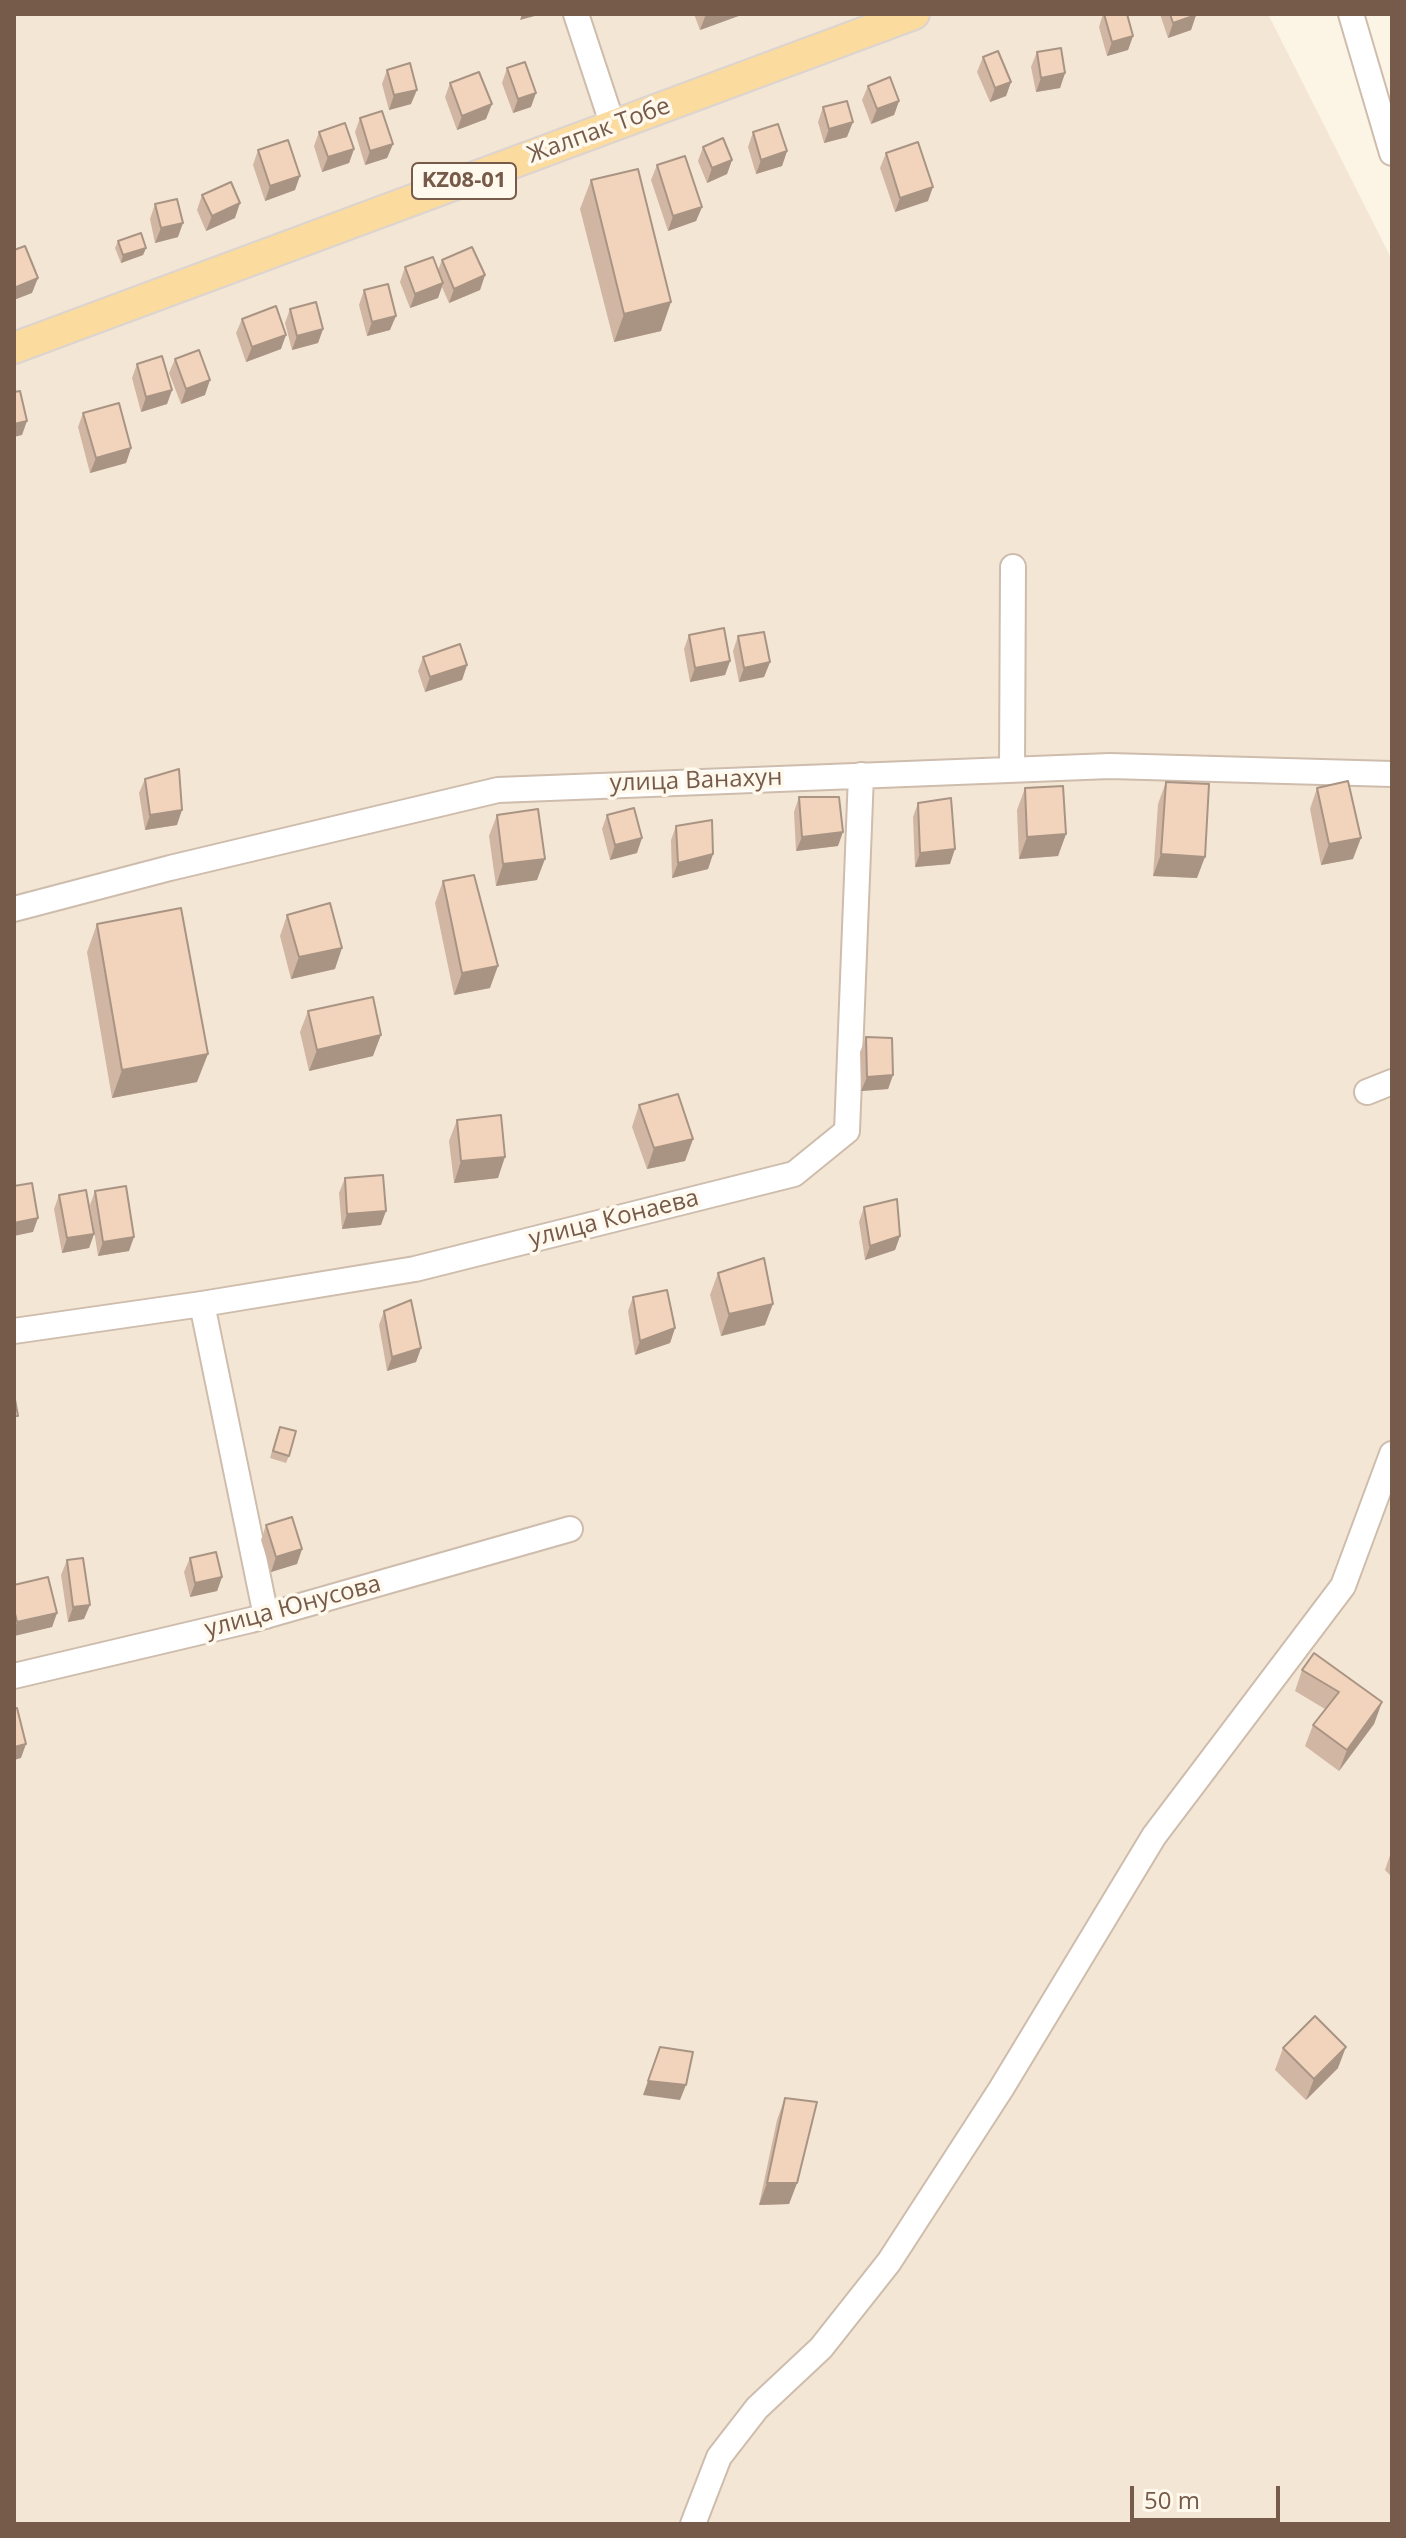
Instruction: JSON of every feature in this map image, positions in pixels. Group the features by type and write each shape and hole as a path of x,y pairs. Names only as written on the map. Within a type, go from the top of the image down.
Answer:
{"main road":[{"name":"Жалпак Тобе","path":"14,348 914,14"}],"street":[{"path":"576,14 613,126"},
{"path":"1351,14 1392,153"},
{"path":"1012,769 1013,567"},
{"name":"улица Ванахун","path":"14,909 170,868 498,790 1110,766 1392,774"},
{"name":"улица Конаева","path":"14,1331 415,1269 794,1174 847,1131 861,775"},
{"path":"1367,1092 1392,1082"},
{"path":"202,1304 266,1616"},
{"path":"693,2524 719,2457 757,2408 821,2348 889,2262 1001,2089 1154,1836 1343,1586 1392,1454"},
{"name":"улица Юнусова","path":"14,1676 266,1616 570,1529"}],"shaded area":[{"path":"14,14 1268,14 1392,260 1392,2524 14,2524"}],"building":[{"path":"1104,14 1127,14 1133,36 1112,42"},
{"path":"1170,14 1196,14 1196,15 1173,23"},
{"path":"1061,48 1065,73 1041,78 1037,52"},
{"path":"998,51 1011,82 995,88 983,57"},
{"path":"525,62 536,93 518,99 507,68"},
{"path":"410,63 417,90 394,95 387,70"},
{"path":"479,72 492,104 462,116 450,83"},
{"path":"890,77 899,101 877,109 868,86"},
{"path":"847,101 853,122 829,129 823,107"},
{"path":"382,111 393,144 370,151 360,118"},
{"path":"345,123 354,149 328,157 319,132"},
{"path":"778,124 787,151 761,160 753,132"},
{"path":"723,138 732,160 712,168 703,147"},
{"path":"288,140 300,176 270,186 258,150"},
{"path":"918,142 933,187 900,198 886,153"},
{"path":"685,156 702,207 673,216 657,165"},
{"path":"638,169 671,302 624,314 591,180"},
{"path":"231,182 240,203 212,216 202,195"},
{"path":"177,199 183,223 161,228 155,204"},
{"path":"141,233 146,248 123,255 118,241"},
{"path":"25,246 38,278 14,288 14,250"},
{"path":"472,247 485,275 454,289 442,260"},
{"path":"433,257 443,283 415,294 405,267"},
{"path":"388,284 396,316 372,322 364,290"},
{"path":"316,302 323,329 297,336 290,309"},
{"path":"276,306 286,335 252,347 242,319"},
{"path":"199,350 210,380 186,389 175,359"},
{"path":"162,356 172,390 146,397 137,364"},
{"path":"20,391 27,421 14,424 14,392"},
{"path":"119,403 131,448 96,458 83,413"},
{"path":"724,628 730,661 695,668 689,635"},
{"path":"764,632 770,662 744,668 738,636"},
{"path":"460,644 467,665 430,677 423,657"},
{"path":"179,769 182,810 150,815 145,779"},
{"path":"1348,781 1361,838 1329,844 1317,788"},
{"path":"1166,782 1209,784 1205,857 1161,854"},
{"path":"1063,786 1066,834 1027,837 1025,788"},
{"path":"799,797 839,797 843,832 802,837"},
{"path":"951,798 955,849 920,853 918,803"},
{"path":"634,808 642,838 615,845 607,815"},
{"path":"538,809 545,859 503,864 497,815"},
{"path":"712,820 713,854 678,863 676,826"},
{"path":"474,875 498,966 462,973 443,881"},
{"path":"330,903 342,948 299,957 287,915"},
{"path":"181,908 208,1054 122,1070 97,924"},
{"path":"373,997 381,1035 317,1050 308,1011"},
{"path":"866,1037 892,1038 893,1075 867,1077"},
{"path":"678,1094 693,1139 654,1148 639,1105"},
{"path":"501,1115 505,1157 461,1161 457,1120"},
{"path":"383,1175 386,1211 347,1214 345,1178"},
{"path":"32,1183 38,1218 14,1223 14,1186"},
{"path":"126,1186 134,1237 103,1242 95,1191"},
{"path":"86,1190 94,1234 67,1238 59,1195"},
{"path":"897,1199 900,1236 870,1246 864,1207"},
{"path":"764,1258 773,1304 729,1314 718,1273"},
{"path":"667,1290 675,1328 640,1341 633,1297"},
{"path":"411,1300 421,1348 392,1357 384,1311"},
{"path":"14,1394 18,1416 14,1416"},
{"path":"280,1427 296,1431 289,1456 273,1451"},
{"path":"292,1517 302,1549 276,1557 266,1525"},
{"path":"216,1552 222,1577 195,1583 190,1558"},
{"path":"83,1558 90,1605 73,1607 67,1560"},
{"path":"48,1577 57,1613 17,1622 14,1585"},
{"path":"1314,1653 1382,1702 1347,1750 1313,1725 1339,1692 1302,1670"},
{"path":"14,1708 17,1708 26,1744 14,1747"},
{"path":"1315,2016 1346,2047 1314,2079 1283,2048"},
{"path":"660,2047 693,2052 686,2085 648,2081"},
{"path":"785,2098 817,2102 797,2183 767,2183"}]}
